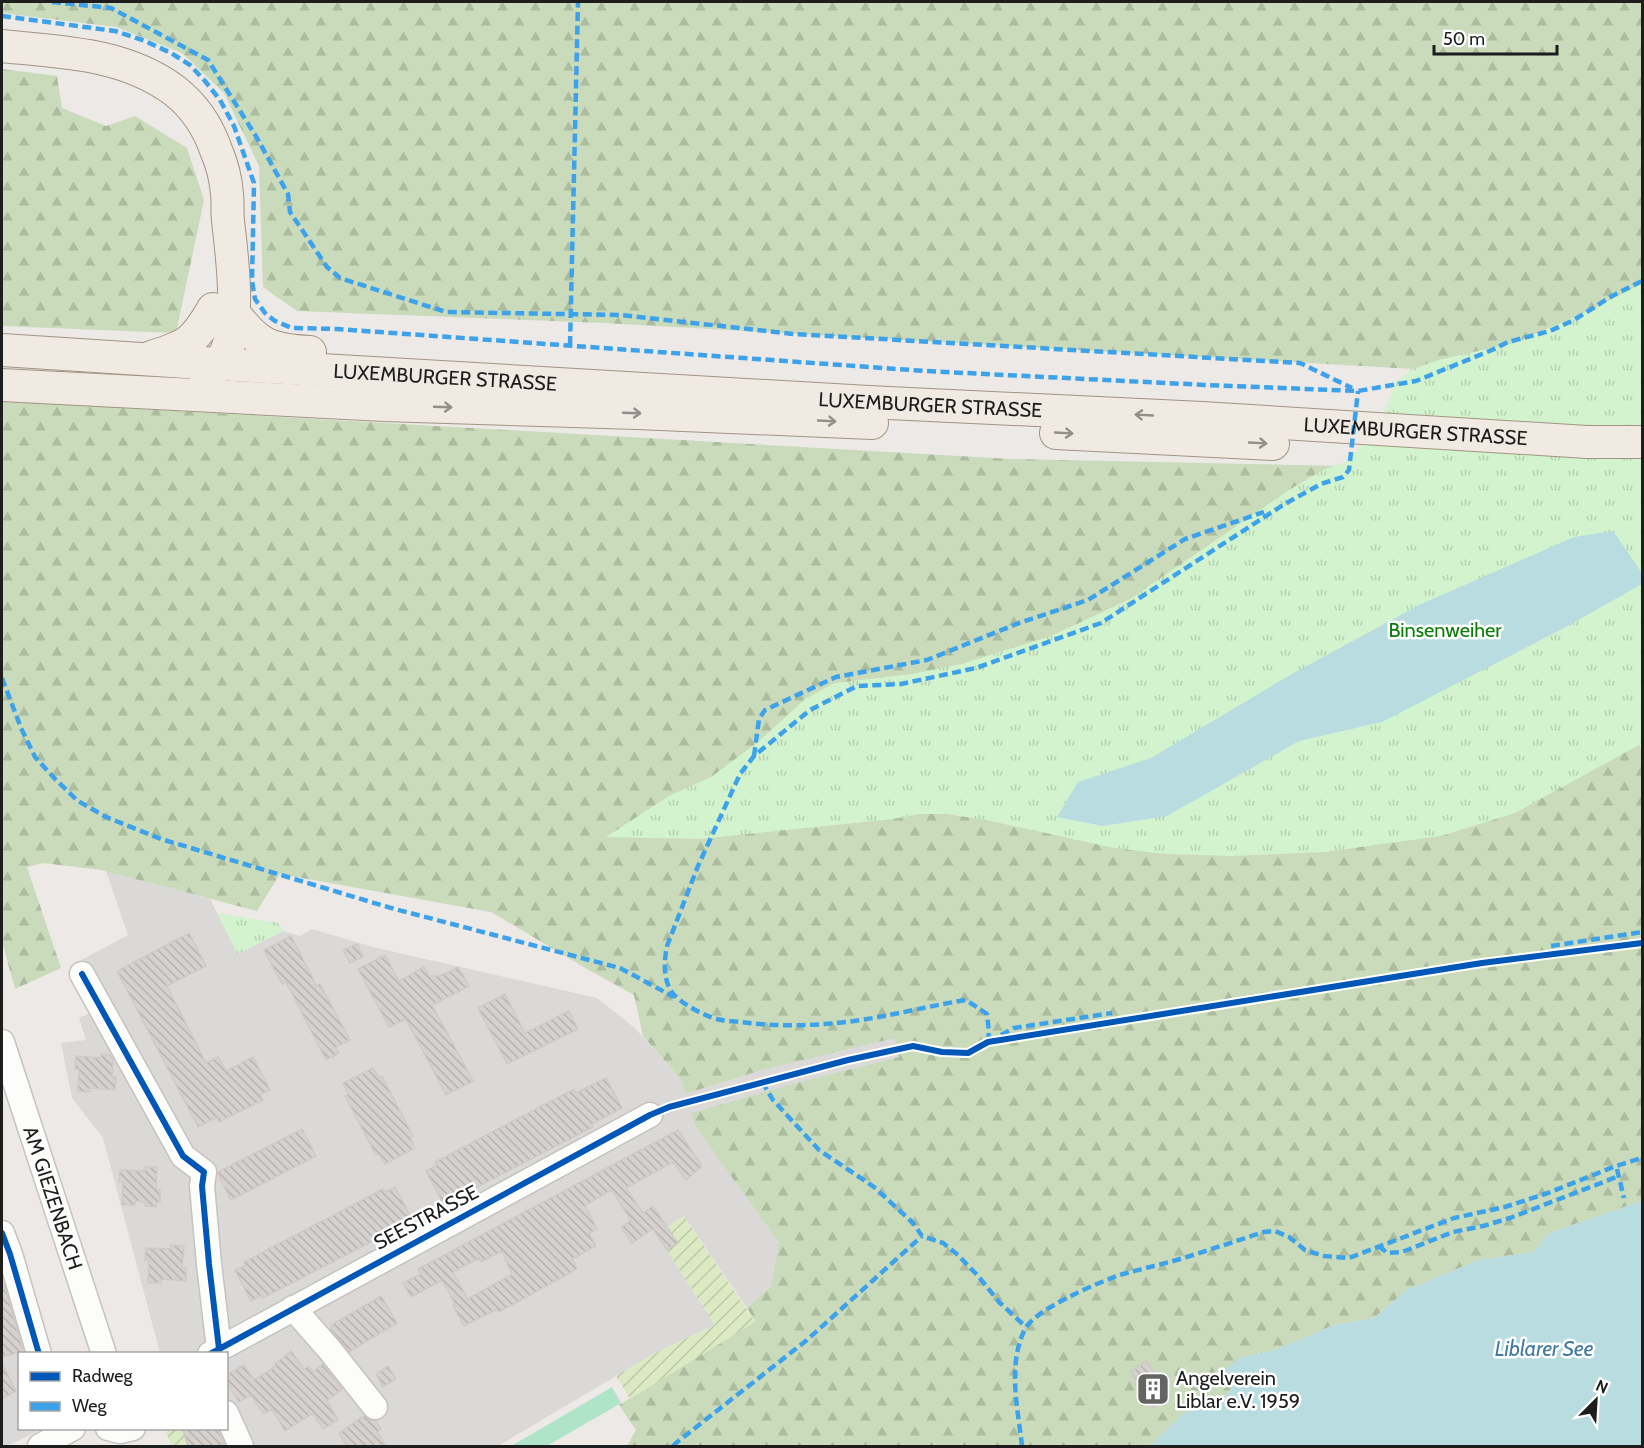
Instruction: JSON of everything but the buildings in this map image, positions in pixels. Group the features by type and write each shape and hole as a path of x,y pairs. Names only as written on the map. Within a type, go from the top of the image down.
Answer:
{"main road":[{"path":"2,46 86,55 128,66 146,73 173,90 193,108 216,148 225,180 228,218 221,245 224,311 211,343 213,357 224,374 237,383 333,391 384,405"},
{"path":"143,360 186,345 224,311"},
{"path":"224,311 260,342 285,350 777,380 812,386 868,402"},
{"name":"LUXEMBURGER STRASSE","path":"2,350 868,402 1202,417 1587,442 1642,442"},
{"path":"2,368 194,379 206,376 218,364"},
{"path":"2,385 384,405"},
{"name":"LUXEMBURGER STRASSE","path":"384,405 886,424 1642,464"}],"street":[{"name":"SEESTRASSE","path":"82,974 183,1156 204,1172 202,1186 214,1351 650,1115"},
{"name":"AM GIEZENBACH","path":"2,1042 104,1352"},
{"path":"2,1233 39,1352"},
{"path":"293,1308 375,1407"},
{"path":"228,1417 241,1446"},
{"path":"40,1446 69,1430"}],"shaded area":[{"path":"106,871 210,899 238,954 283,931 300,936 312,929 373,947 597,998 635,1028 681,1080 695,1126 779,1243 771,1286 747,1308 684,1216 657,1234 715,1325 655,1353 498,1446 189,1446 183,1430 228,1430 228,1352 160,1352 103,1138 72,1098 61,1043 86,1040 79,1018 94,1011 70,966 128,935"},
{"path":"895,1038 899,1057 796,1083 692,1113 681,1095 765,1069"},
{"path":"2,1226 47,1352 18,1352 18,1430 40,1430 7,1446 2,1446"}],"green space":[{"path":"2,2 1642,2 1642,382 604,323 297,311 263,287 259,166 224,93 182,53 116,27 2,13"},
{"path":"2,69 57,76 62,108 106,126 135,116 187,148 204,200 176,333 2,326"},
{"name":"Binsenweiher","path":"1642,284 1642,750 1639,745 1515,813 1441,836 1324,852 1232,856 1166,854 1114,848 986,820 947,814 919,814 893,819 700,839 606,837 669,796 711,777 757,743 805,699 835,683 912,674 961,664 1051,636 1130,599 1289,490 1321,471 1349,460 1380,422 1396,382 1412,369 1442,359 1514,343 1586,312"},
{"path":"2,401 1011,459 1391,467 1642,584 1642,1201 1549,1233 1535,1252 1479,1260 1407,1290 1374,1318 1334,1325 1279,1349 1240,1358 1233,1385 1227,1395 1198,1401 1149,1446 627,1446 636,1430 619,1405 755,1321 747,1308 771,1286 779,1243 695,1126 681,1080 643,1036 634,995 491,912 280,874 257,911 101,870 43,863 27,867 61,968 15,989 2,941"},
{"path":"217,913 279,923 283,931 238,954"},
{"path":"684,1216 755,1322 630,1399 616,1376 655,1353 715,1325 656,1234"},
{"path":"612,1387 621,1403 547,1446 513,1445"},
{"path":"165,1430 183,1430 189,1446 171,1446"}],"water":[{"name":"Binsenweiher","path":"1613,531 1642,573 1642,584 1564,628 1382,722 1299,741 1167,816 1103,826 1057,817 1078,782 1151,758 1290,675 1419,605 1574,537"},
{"name":"Liblarer See","path":"1642,1201 1642,1446 1149,1446 1198,1400 1227,1395 1233,1385 1225,1369 1240,1358 1278,1349 1334,1325 1374,1318 1407,1290 1479,1260 1534,1252 1549,1233"}],"marked path":[{"path":"52,2 111,8 208,60 257,138 288,194 290,212 327,267 340,278 446,312 620,315 794,334 1300,363 1352,388"},
{"path":"570,345 578,2"},
{"path":"2,16 115,31 171,53 190,65 205,81 220,100 234,126 254,183 252,281 255,299 265,313 275,321 292,328 337,329 925,371 1358,391 1416,381 1508,342 1550,331 1642,281"},
{"path":"988,1042 987,1014 966,1000 854,1021 782,1025 717,1019 692,1008 674,995 665,975 667,946 698,866 740,774 754,756 810,710 857,686 901,684 976,668 1101,623 1283,505 1321,484 1343,477 1349,470 1358,391"},
{"path":"754,756 759,719 765,710 836,677 927,660 1019,623 1088,600 1185,539 1264,512"},
{"path":"2,678 35,757 78,801 106,817 161,839 391,908 620,968 674,997"},
{"path":"1551,946 1642,932"},
{"path":"1001,1035 1014,1028 1112,1013"},
{"path":"762,1082 773,1100 819,1150 874,1187 913,1223 922,1236 943,1243 958,1255 999,1302 1026,1327"},
{"path":"1022,1446 1016,1402 1015,1372 1016,1357 1025,1329 1041,1313 1085,1289 1123,1274 1182,1259 1264,1232 1275,1231 1289,1237 1305,1250 1324,1256 1349,1258 1454,1218 1505,1207 1642,1158"},
{"path":"1617,1169 1624,1198"},
{"path":"1379,1246 1387,1253 1402,1252 1453,1232 1510,1218 1619,1176"},
{"path":"673,1446 807,1340 922,1236"}],"cycle path":[{"path":"214,1352 650,1115 669,1107 848,1060 913,1046 942,1052 968,1053 988,1042 1482,963 1642,943"},
{"path":"82,974 183,1156 204,1172 202,1186 219,1349"},
{"path":"2,1233 38,1352"}],"place":[{"name":"Angelverein Liblar e.V. 1959","path":"1153,1389"}]}
